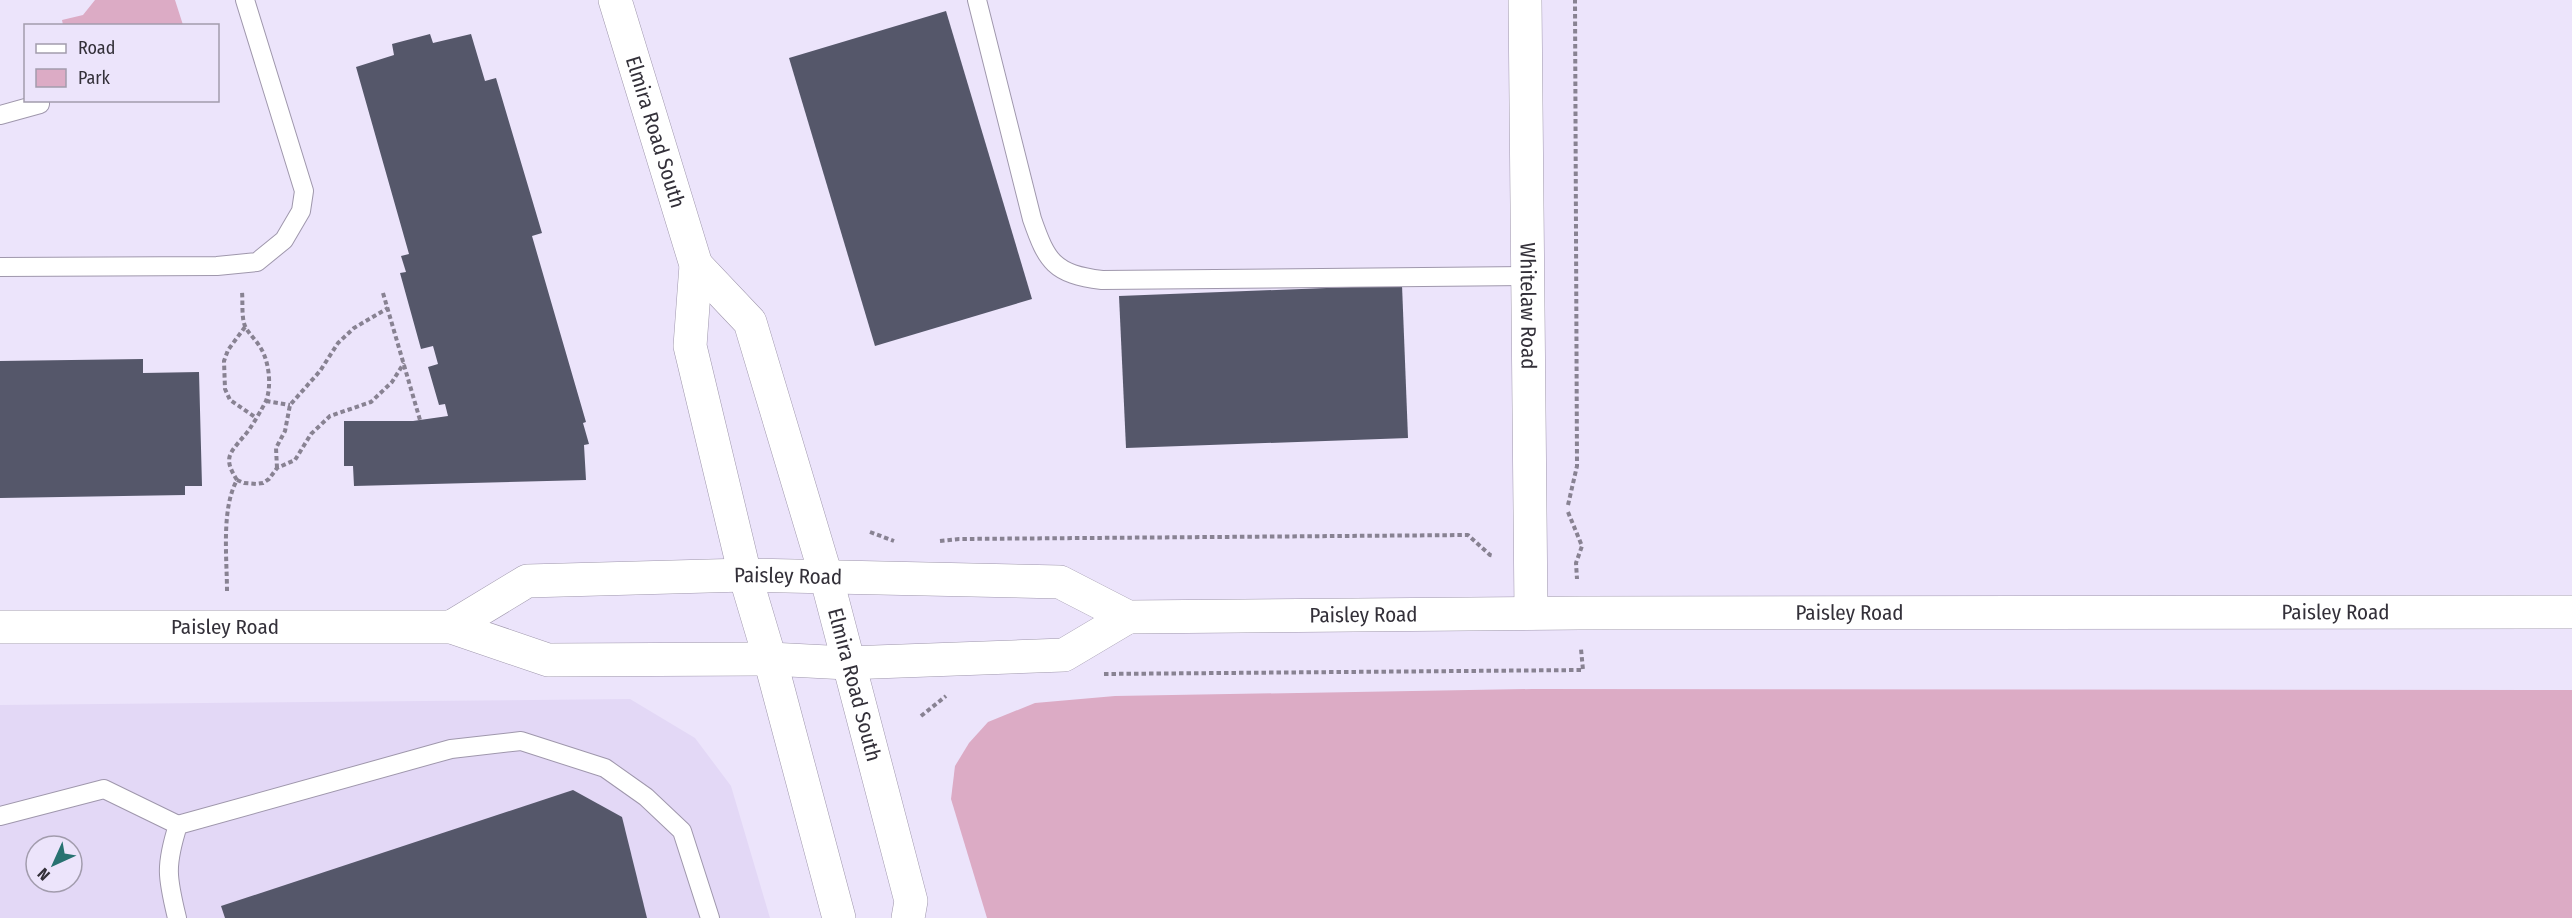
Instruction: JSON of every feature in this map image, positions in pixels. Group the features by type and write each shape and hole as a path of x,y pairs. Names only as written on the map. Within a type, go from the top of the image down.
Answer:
{"main road":[{"name":"Elmira Road South","path":"615,0 696,265 690,346 745,575 771,659 839,918"},
{"name":"Whitelaw Road","path":"1525,0 1531,613"},
{"name":"Elmira Road South","path":"696,265 750,322 826,576 911,901 908,918"},
{"name":"Paisley Road","path":"451,627 526,581 745,575 1060,582 1128,616 1531,613 2572,612"},
{"name":"Paisley Road","path":"0,627 451,627 548,660 771,659 847,663 1064,656 1128,616"}],"lane":[{"path":"0,267 240,264 257,262 284,240 301,211 303,191 245,0"},
{"path":"976,0 1032,219 1042,249 1067,273 1102,280 1527,276"},
{"path":"0,115 40,104"},
{"path":"0,816 104,789 178,825 451,749 521,741 605,768 646,797 682,831 710,918"},
{"path":"177,918 168,882 169,853 178,825"}],"path":[{"path":"1575,0 1577,466 1567,510 1582,546 1576,563"},
{"path":"240,264 245,327 262,349 268,380 266,401 246,435 231,450 228,460 230,469 237,480 244,483 263,483 277,468 295,460 311,434 330,416 371,402 392,382 404,363"},
{"path":"383,293 420,420"},
{"path":"277,468 276,448 285,431 291,405 320,371 338,343 354,328 388,308"},
{"path":"245,327 228,350 224,361 225,389 230,400 255,417"},
{"path":"266,401 291,405"},
{"path":"227,627 227,528 230,493 237,480"},
{"path":"870,532 903,544"},
{"path":"930,543 959,539 1468,535 1490,555"},
{"path":"1093,674 1583,670 1581,643"},
{"path":"921,716 953,692"}],"shaded area":[{"path":"630,699 695,738 731,786 770,918 0,918 0,705"}],"green space":[{"path":"95,0 175,0 183,24 63,24 62,20 83,15"},
{"path":"1532,689 2572,690 2572,918 987,918 951,799 955,766 969,743 988,722 1035,703 1115,696"}],"building":[{"path":"946,11 1032,299 875,346 789,58"},
{"path":"430,34 433,43 471,34 485,81 496,78 542,233 532,236 586,422 583,423 589,444 584,445 586,480 354,486 353,466 344,466 344,421 413,421 448,416 445,404 439,405 428,367 438,364 433,346 421,349 400,273 406,272 401,256 409,254 356,67 394,55 392,44"},
{"path":"1402,285 1408,438 1126,448 1119,296"},
{"path":"143,359 143,373 199,372 202,486 185,486 185,495 0,498 0,361"},
{"path":"573,790 622,817 647,918 225,918 221,906"}]}
